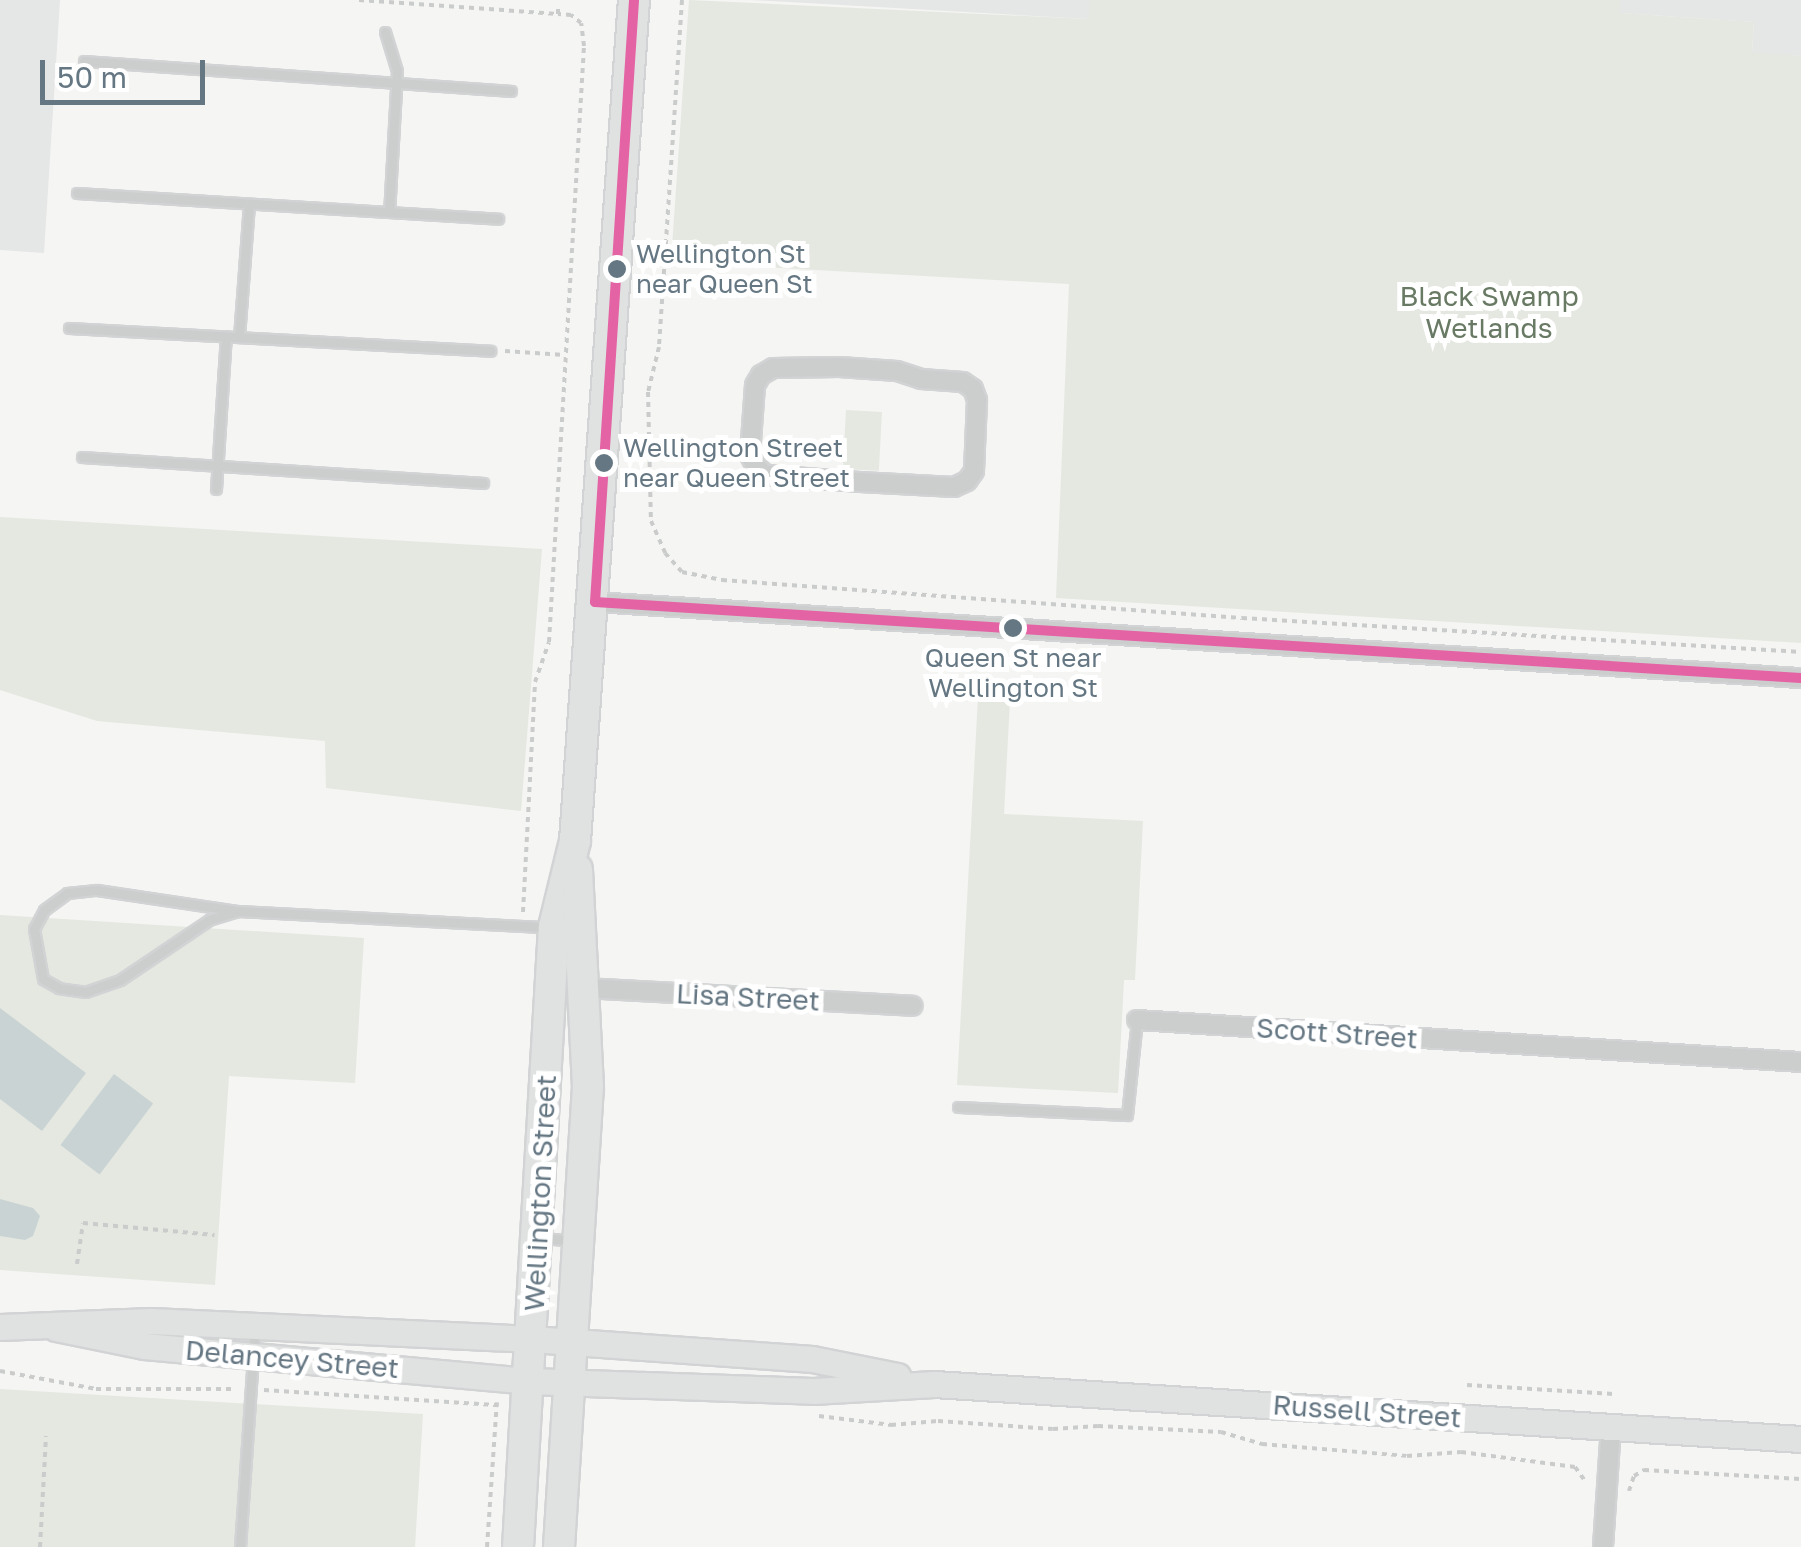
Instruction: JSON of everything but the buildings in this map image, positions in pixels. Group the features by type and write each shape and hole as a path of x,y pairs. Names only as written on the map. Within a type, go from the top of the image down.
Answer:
{"main road":[{"name":"Wellington Street","path":"518,1547 554,927 574,841 595,602 634,0"},
{"name":"Wellington Street","path":"559,1547 588,1088 574,841"},
{"name":"Delancey Street","path":"0,1327 56,1328 151,1321 532,1339"},
{"name":"Delancey Street","path":"56,1328 144,1346 530,1380"},
{"name":"Russell Street","path":"532,1339 812,1359 934,1384"},
{"name":"Russell Street","path":"530,1380 812,1391 934,1384 1801,1439"}],"street":[{"path":"773,368 897,370 921,379 963,382 973,389 977,400 974,471 967,481 954,487 860,482 766,475 756,467 750,455 755,385 761,374 773,368"},
{"path":"595,602 1801,678"},
{"name":"Lisa Street","path":"583,988 912,1006"},
{"name":"Scott Street","path":"1137,1020 1801,1062"},
{"path":"1603,1547 1611,1426"}],"lane":[{"path":"385,32 397,83 388,212"},
{"path":"84,61 511,91"},
{"path":"77,193 498,219"},
{"path":"239,337 249,204"},
{"path":"69,328 490,350"},
{"path":"216,489 226,336"},
{"path":"82,457 483,483"},
{"path":"238,911 209,920 120,980 86,992 59,988 43,979 34,929 44,910 67,893 96,890 238,911 554,927"},
{"name":"Scott Street","path":"958,1107 1127,1115 1137,1020"},
{"path":"538,1238 578,1241"},
{"path":"240,1547 256,1326"},
{"path":"304,1359 306,1328"}],"path":[{"path":"358,0 558,11 576,18 585,35 549,642 535,682 522,925"},
{"path":"682,0 659,346 648,392 651,521 665,554 682,572 722,580 1242,618 1801,652"},
{"path":"490,350 566,355"},
{"path":"77,1264 83,1223 214,1235"},
{"path":"1466,1385 1614,1394"},
{"path":"487,1547 497,1405"},
{"path":"816,1415 890,1425 938,1421 1053,1430 1098,1426 1222,1432 1262,1444 1408,1456 1461,1452 1575,1467 1590,1493 1626,1498 1634,1476 1644,1470 1801,1479"},
{"path":"40,1547 46,1436"}],"shaded area":[{"path":"0,0 60,0 44,253 0,250"},
{"path":"751,0 1090,0 1089,19"},
{"path":"1620,0 1801,0 1801,56 1752,53 1754,22 1620,13"},
{"path":"0,1008 86,1073 42,1131 0,1099"},
{"path":"114,1074 153,1103 100,1175 60,1145"},
{"path":"0,1199 33,1208 40,1216 33,1236 25,1240 0,1236"}],"green space":[{"name":"Black Swamp Wetlands","path":"689,0 1088,19 1090,0 1620,0 1620,13 1754,22 1752,52 1801,56 1801,643 1056,598 1069,284 671,262"},
{"path":"846,410 882,412 879,471 843,469"},
{"path":"0,517 542,549 521,811 326,788 325,741 97,721 0,690"},
{"path":"979,679 1011,681 1004,814 1143,821 1135,980 1124,980 1118,1093 957,1085"},
{"path":"0,915 364,938 355,1083 229,1076 215,1285 0,1270"},
{"path":"0,1389 423,1414 415,1547 0,1547"}],"transit line":[{"path":"595,602 634,0"},
{"path":"595,602 1801,678"}],"place":[{"name":"Wellington St near Queen St","path":"617,269"},
{"name":"Wellington Street near Queen Street","path":"604,463"},
{"name":"Queen St near Wellington St","path":"1013,628"}]}
